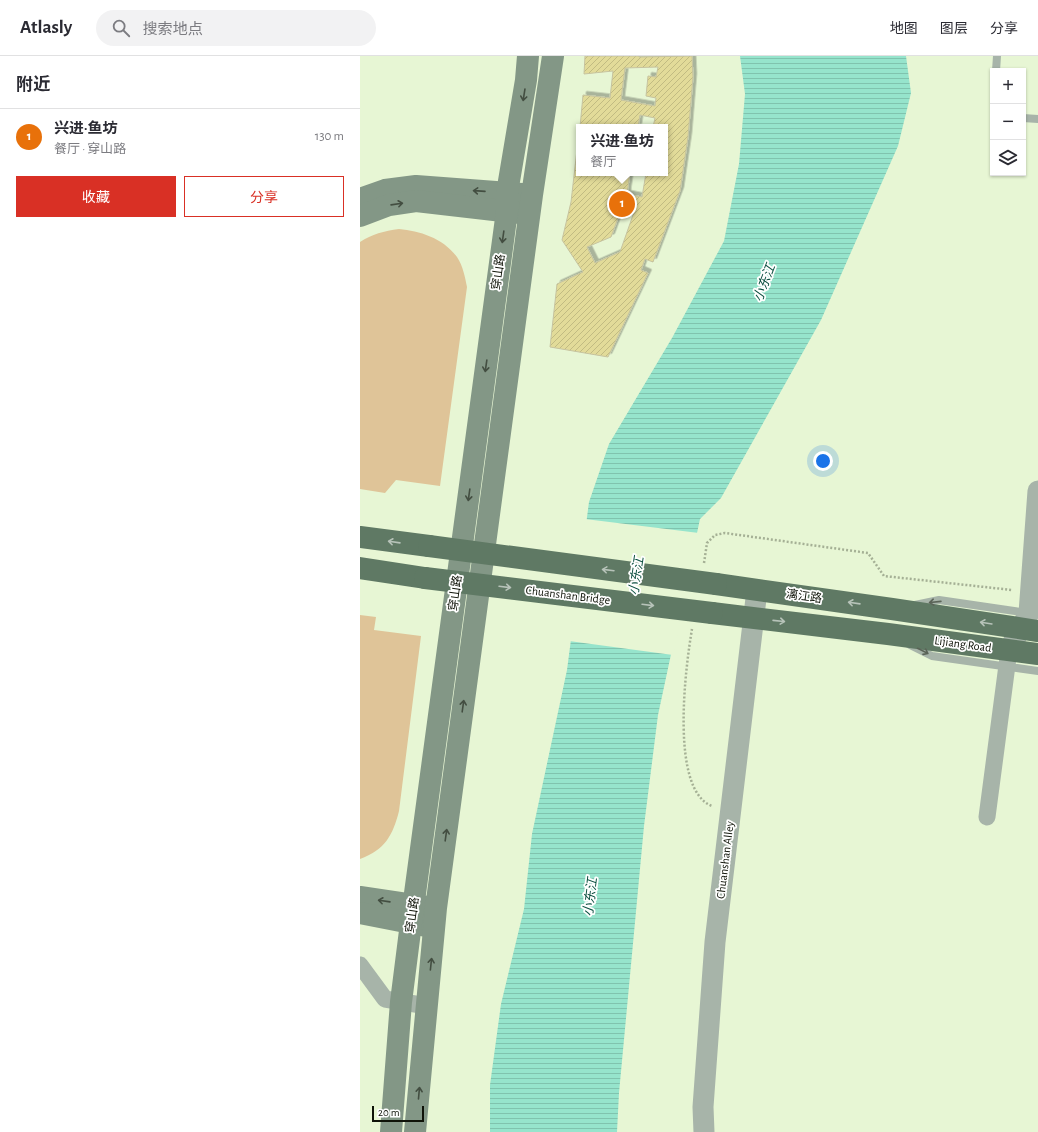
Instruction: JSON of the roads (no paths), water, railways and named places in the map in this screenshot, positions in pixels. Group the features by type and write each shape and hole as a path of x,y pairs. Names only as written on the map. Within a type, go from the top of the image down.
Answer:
{"highway":[{"name":"漓江路","path":"360,537 892,609"},
{"name":"Chuanshan Bridge","path":"360,568 425,578 753,618"},
{"name":"Lijiang Road","path":"892,609 1031,622"},
{"name":"Lijiang Road","path":"753,618 888,634 1008,658 1038,654"}],"main road":[{"name":"穿山路","path":"391,1132 401,1002 412,914 507,202 526,80 528,56"},
{"name":"穿山路","path":"415,1132 436,918 530,204 553,56"},
{"path":"360,199 385,190 416,186 507,202"},
{"path":"360,216 388,205 416,202 507,202 530,204"},
{"path":"360,897 412,914"},
{"path":"360,913 412,914 436,918"}],"street":[{"path":"987,817 1008,658 1031,622 1038,491"},
{"name":"Chuanshan Alley","path":"704,1132 703,1107 715,942 753,618 758,590"},
{"path":"360,965 386,999 427,1006"}],"lane":[{"path":"996,56 996,68"},
{"path":"1026,118 1038,119"},
{"path":"1008,658 1038,671"}],"water":[{"name":"小东江","path":"740,56 906,56 911,93 898,146 821,320 721,498 700,519 658,715 644,826 619,1093 617,1132 490,1132 490,1085 501,1004 524,909 532,834 567,670 589,502 609,444 672,338 724,241 739,164 745,94"}],"place":[{"name":"兴进·鱼坊","path":"622,204"}]}
